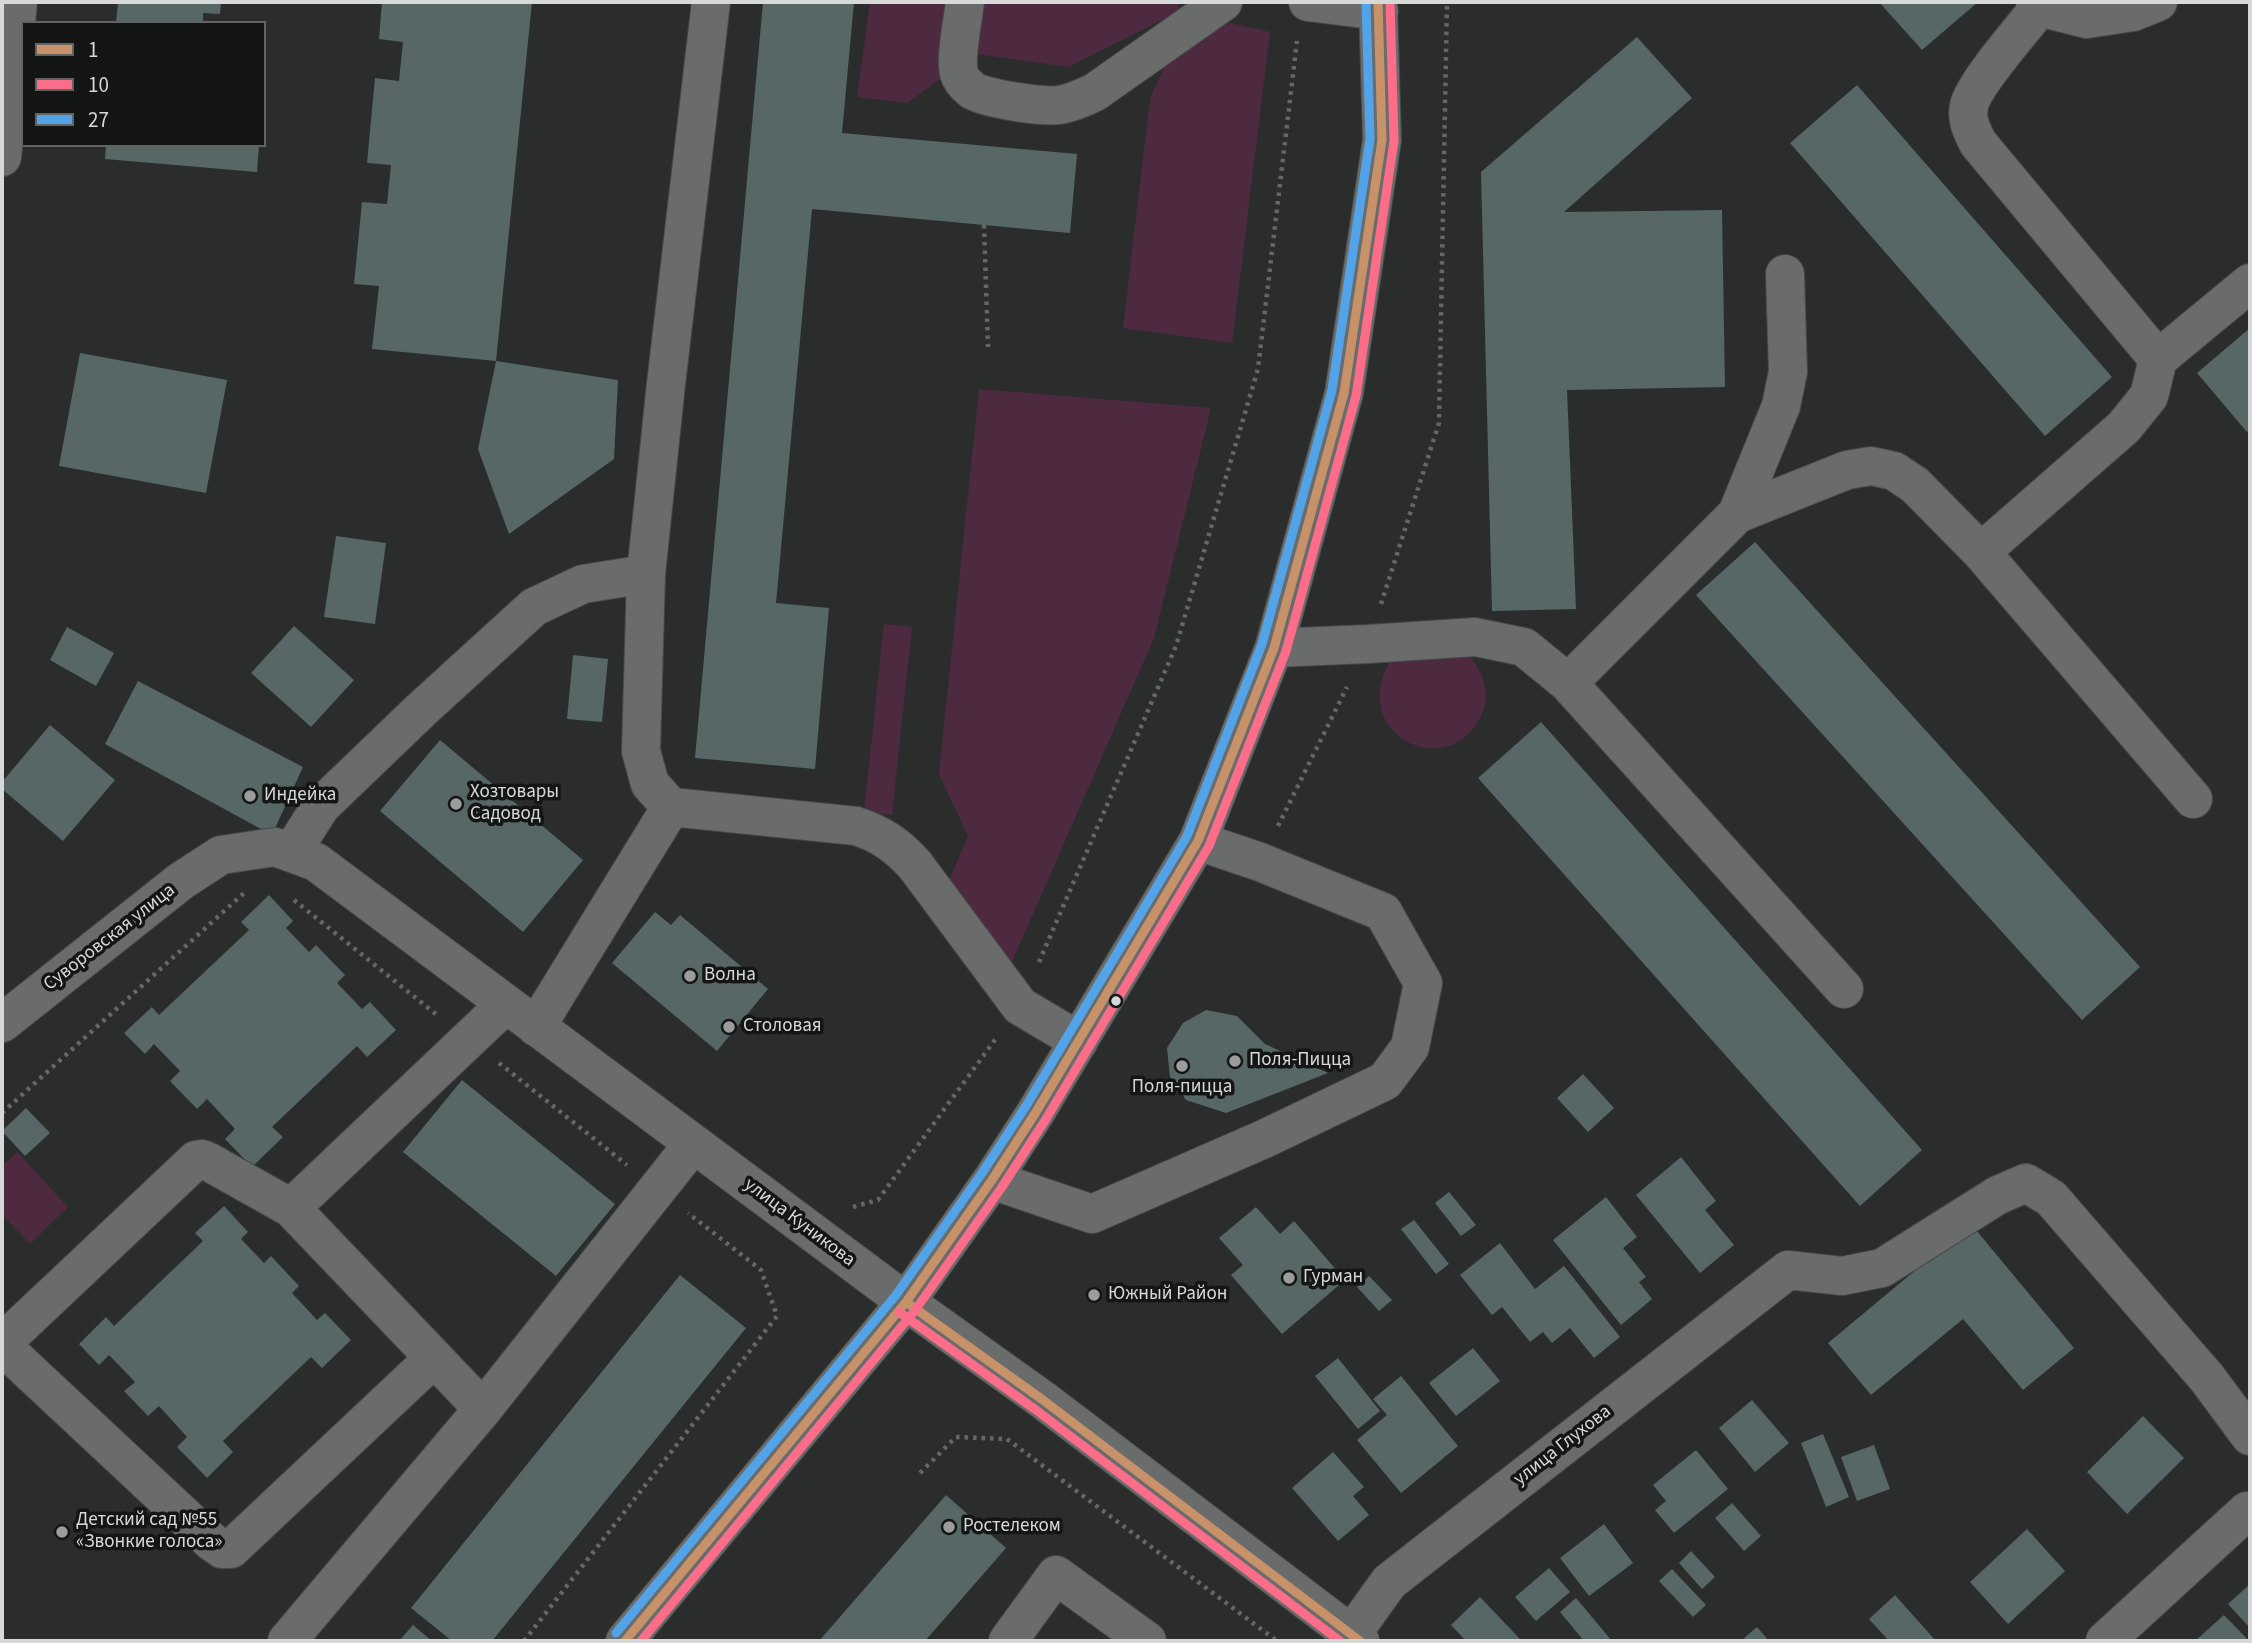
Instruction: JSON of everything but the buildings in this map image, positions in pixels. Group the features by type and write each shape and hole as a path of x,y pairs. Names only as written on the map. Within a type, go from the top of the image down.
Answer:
{"street":[{"path":"2,157 18,2"},
{"path":"711,2 646,574 641,751 650,784 671,807 856,826 876,833 899,848 915,865 1020,1006 1079,1041"},
{"path":"965,2 958,61 964,83 973,91 984,95 1056,105 1077,101 1095,92 1223,2"},
{"path":"2158,2 2133,12 2087,19 2040,4 1977,88 1969,105 1969,125 1978,143 2158,359"},
{"path":"625,1641 906,1302 992,1180 1079,1041 1198,841 1273,648 1344,393 1382,141 1379,6 1303,15"},
{"path":"1568,683 1737,514 1781,406 1788,372 1785,274"},
{"path":"1981,552 2124,427 2149,396 2158,359 2250,283"},
{"path":"1737,514 1847,470 1871,466 1894,471 1915,485 1981,552 2193,799"},
{"path":"291,853 321,806 534,607 583,584 646,574"},
{"path":"1273,648 1475,637 1524,647 1568,683 1844,989"},
{"path":"536,1027 671,807"},
{"path":"992,1180 1092,1214 1264,1139 1385,1081 1410,1047 1423,983 1383,912 1260,862 1198,841"},
{"name":"улица Куникова","path":"221,855 275,847 316,862 906,1302 1043,1400 1356,1638"},
{"name":"Суворовская улица","path":"2,1023 181,881 221,855"},
{"path":"291,1208 506,1004"},
{"path":"287,1641 483,1409 693,1144"},
{"path":"434,1358 231,1549 222,1549 2,1344 196,1160 202,1159 291,1208 483,1409"},
{"name":"улица Глухова","path":"1356,1638 1389,1582 1788,1270 1842,1276 1882,1268 1998,1195 2026,1183 2052,1198 2207,1378 2250,1436"},
{"path":"2105,1641 2249,1507"},
{"path":"1007,1641 1056,1575 1147,1641"}],"path":[{"path":"1260,862 1368,644 1439,422 1447,2"},
{"path":"853,1207 878,1200 1020,1006 1176,646 1258,369 1303,15"},
{"path":"984,225 988,346"},
{"path":"524,1641 777,1316"},
{"path":"920,1473 956,1437 1007,1439 1277,1641"}],"shaded area":[{"path":"870,2 953,2 947,74 907,103 857,97"},
{"path":"976,2 1179,2 1178,12 1068,67 971,53"},
{"path":"1230,23 1270,32 1232,343 1123,328 1150,99 1165,65 1194,36"},
{"path":"979,389 1211,408 1154,638 1011,964 947,885 968,836 939,774"},
{"path":"884,624 912,627 892,815 864,812"},
{"path":"1470,656 1481,676 1486,696 1483,711 1469,734 1450,746 1429,748 1409,743 1392,730 1382,711 1381,687 1391,660"},
{"path":"17,1152 68,1207 30,1244 2,1215 2,1166"}],"transit line":[{"name":"27","path":"616,1633 896,1295 1026,1106 1187,836 1262,644 1332,390 1370,139 1366,2"},
{"name":"1","path":"625,1641 906,1302 1036,1112 1198,841 1274,648 1344,393 1382,140 1378,2"},
{"name":"10","path":"641,1641 916,1309 1046,1119 1209,846 1286,651 1356,396 1394,141 1390,2"},
{"name":"1","path":"906,1302 1043,1400 1360,1641"},
{"name":"10","path":"899,1312 1036,1410 1340,1641"}],"place":[{"name":"Индейка","path":"250,796"},
{"name":"Хозтовары Садовод","path":"456,804"},
{"name":"Волна","path":"690,976"},
{"name":"Столовая","path":"729,1027"},
{"name":"Поля-Пицца","path":"1235,1061"},
{"name":"Поля-пицца","path":"1182,1066"},
{"name":"Гурман","path":"1289,1278"},
{"name":"Южный Район","path":"1094,1295"},
{"name":"Ростелеком","path":"949,1527"},
{"name":"Детский сад №55 «Звонкие голоса»","path":"62,1532"}]}
